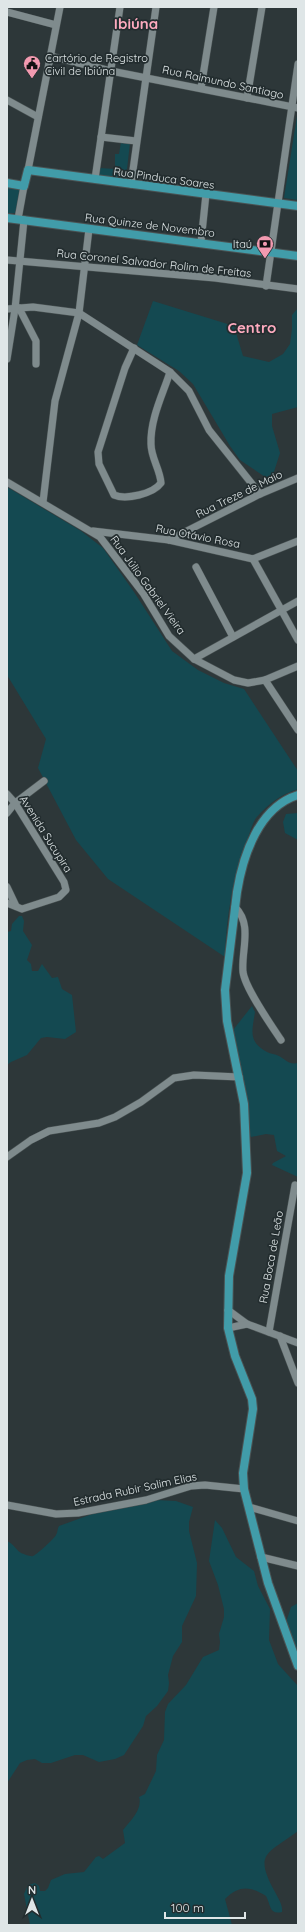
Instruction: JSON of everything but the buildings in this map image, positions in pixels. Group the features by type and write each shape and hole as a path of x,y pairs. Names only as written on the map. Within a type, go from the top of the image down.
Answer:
{"main road":[{"name":"Rua Pinduca Soares","path":"28,170 298,206"},
{"path":"7,183 24,186 28,170"},
{"name":"Rua Quinze de Novembro","path":"7,218 202,242 298,256"},
{"path":"298,795 287,798 267,815 251,844 239,876 225,990 227,1021 244,1104 247,1173 232,1257 228,1310 228,1328 235,1356 252,1399 253,1409 243,1473 244,1489 268,1583 298,1666"}],"street":[{"path":"28,170 60,7"},
{"path":"95,179 120,7"},
{"path":"131,184 156,7"},
{"path":"201,88 214,7"},
{"path":"247,98 262,7"},
{"path":"7,12 56,26"},
{"name":"Rua Raimundo Santiago","path":"50,56 111,71 294,108"},
{"path":"266,286 277,204 294,108 298,64"},
{"path":"7,100 38,117"},
{"path":"101,137 136,141"},
{"path":"7,359 17,308 24,186"},
{"path":"202,242 206,194"},
{"path":"43,502 55,401 79,313 89,229"},
{"name":"Rua Coronel Salvador Rolim de Freitas","path":"7,260 215,278 266,286 298,289"},
{"path":"7,309 33,307 79,313 170,372 189,391 208,430 260,494"},
{"path":"17,308 36,341 36,364"},
{"path":"134,348 120,382 98,452 99,464 114,495 120,497 142,493 161,483 158,469 152,454 152,426 170,372"},
{"name":"Rua Treze de Maio","path":"169,540 260,494 298,478"},
{"name":"Rua Júlio Gabriel Vieira","path":"7,482 100,537 143,593 169,636 194,659 234,680 248,683 265,680 298,666"},
{"name":"Rua Otávio Rosa","path":"91,531 169,540 253,559 298,541"},
{"path":"253,559 298,640"},
{"path":"196,567 233,637"},
{"path":"194,659 298,601"},
{"path":"265,680 298,730"},
{"path":"7,812 15,803 44,781"},
{"name":"Avenida Sucupira","path":"7,794 15,803 66,886 66,890 60,897 22,909 16,906"},
{"path":"7,887 16,906"},
{"path":"7,903 16,906"},
{"path":"235,907 242,914 245,928 243,974 255,999 280,1040"},
{"path":"7,1156 31,1140 49,1131 99,1123 115,1117 141,1102 174,1078 194,1075 239,1077"},
{"name":"Rua Boca de Leão","path":"269,1332 295,1185"},
{"path":"228,1310 247,1324 298,1342"},
{"path":"228,1328 247,1324"},
{"path":"280,1336 298,1383"},
{"name":"Estrada Rubir Salim Elias","path":"7,1505 56,1514 78,1513 146,1500 191,1486 205,1485 244,1489"},
{"path":"249,1507 298,1521"},
{"path":"261,1557 298,1566"}],"shaded area":[{"path":"298,116 298,200 284,198"},
{"path":"121,142 130,143 126,178 123,180 98,177 100,168 115,169 115,154 119,154"},
{"path":"7,184 22,187 17,213 7,213"},
{"path":"153,301 234,326 243,356 269,362 283,354 290,344 292,315 298,308 298,407 272,414 272,426 280,453 271,481 240,460 193,384 179,371 137,345"},
{"path":"7,487 81,531 103,548 134,592 172,651 198,670 224,683 244,689 298,771 298,789 280,797 270,804 256,818 252,825 234,882 227,927 225,957 108,879 76,840 38,768 46,739 7,675"},
{"path":"298,813 298,840 285,833 283,822 286,814"},
{"path":"19,916 22,916 24,921 23,931 32,945 27,960 31,964 32,971 38,971 42,964 52,978 58,977 62,989 72,995 76,1032 65,1039 47,1037 41,1038 27,1055 7,1065 7,932 11,931 12,924"},
{"path":"252,1006 255,1012 252,1031 254,1040 257,1044 267,1052 279,1056 288,1062 298,1063 298,1177 272,1165 286,1156 277,1151 274,1135 266,1134 251,1137 250,1135 230,1039 233,1030"},
{"path":"155,1500 176,1501 193,1507 189,1522 189,1531 197,1563 196,1596 182,1626 182,1642 173,1656 168,1675 168,1691 157,1706 146,1716 143,1726 124,1755 115,1759 99,1762 83,1755 75,1755 51,1763 42,1763 35,1759 27,1760 20,1763 7,1783 7,1541 21,1553 33,1556 55,1537 59,1526 95,1513"},
{"path":"215,1520 222,1528 236,1557 254,1571 258,1586 270,1609 269,1640 278,1664 298,1686 298,1831 272,1850 267,1855 265,1861 265,1869 268,1879 280,1902 282,1912 278,1913 273,1911 266,1896 255,1890 245,1888 235,1891 225,1899 232,1925 30,1925 24,1894 28,1885 35,1883 39,1886 40,1891 45,1891 51,1880 65,1874 84,1872 96,1857 99,1856 103,1859 125,1843 123,1830 138,1810 140,1801 139,1797 145,1794 156,1771 157,1755 164,1740 165,1712 168,1704 186,1685 203,1657 219,1650 219,1634 224,1617 224,1609 218,1585 209,1561"},
{"path":"298,1603 298,1658 286,1622 291,1607"}],"place":[{"name":"Cartório de Registro Civil de Ibiúna","path":"32,79"},
{"name":"Itaú","path":"265,259"}],"district":[{"name":"Ibiúna","path":"136,23"},
{"name":"Centro","path":"252,327"}]}
